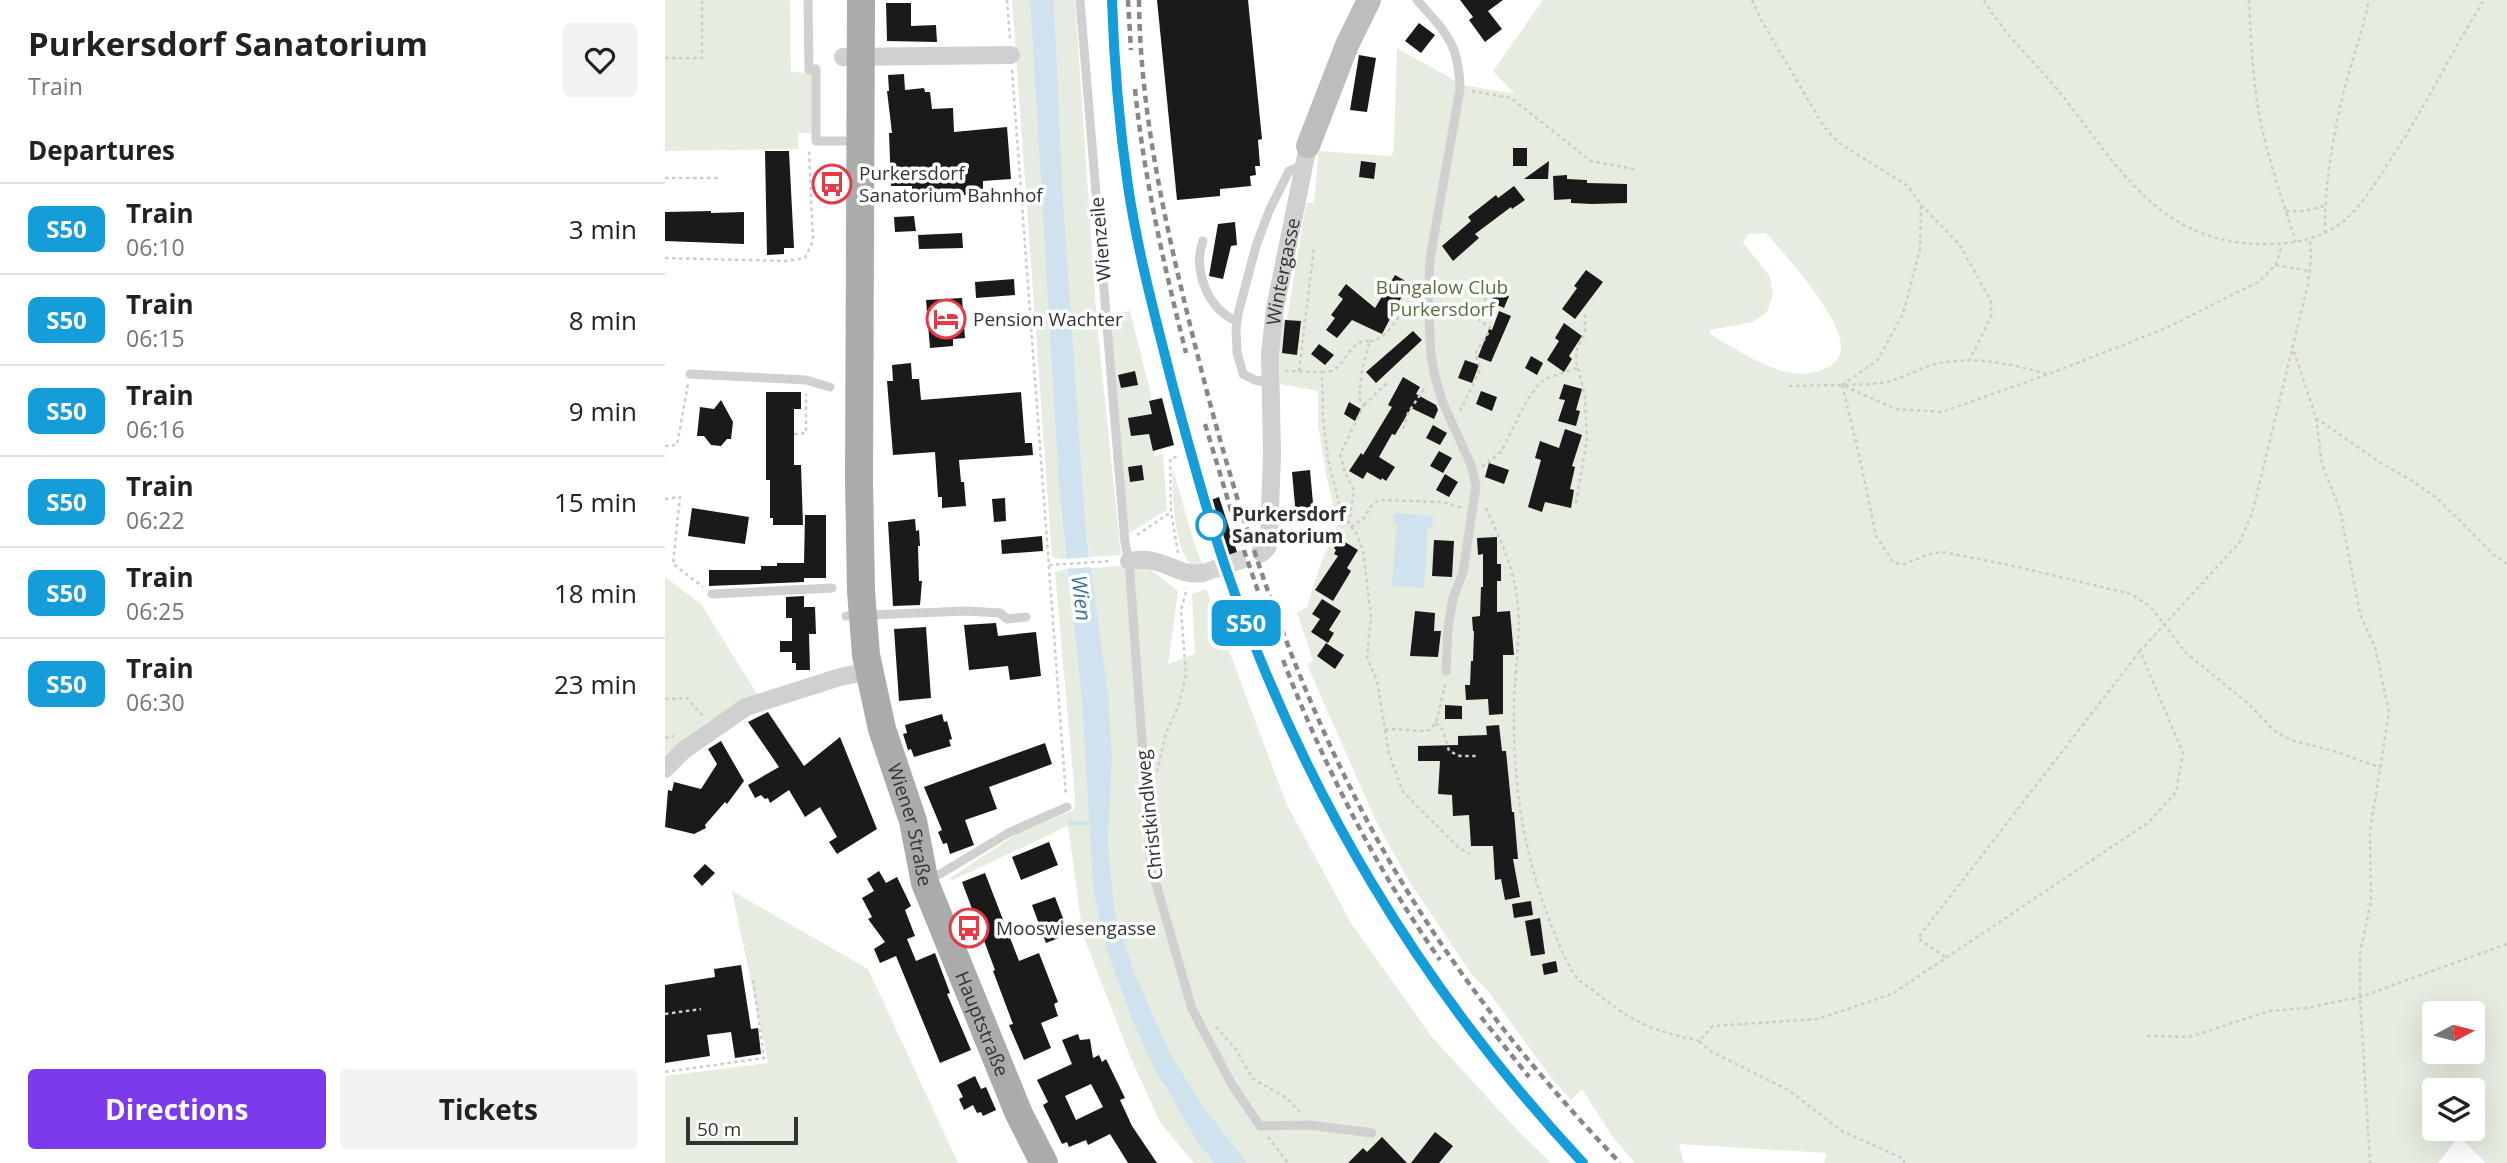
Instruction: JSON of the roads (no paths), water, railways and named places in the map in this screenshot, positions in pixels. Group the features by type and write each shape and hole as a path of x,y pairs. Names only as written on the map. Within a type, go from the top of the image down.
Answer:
{"main road":[{"name":"Wiener Straße","path":"843,0 851,57"},
{"name":"Wiener Straße","path":"861,0 839,141 859,491 854,615 861,672 913,821 925,883"},
{"name":"Hauptstraße","path":"925,883 1019,1114 1044,1163"}],"street":[{"name":"Wintergasse","path":"1262,553 1267,548 1269,539 1272,454 1270,377 1275,308 1307,155 1347,45 1369,0"},
{"path":"851,57 1011,55"},
{"path":"1122,555 1163,562 1192,576"},
{"path":"665,769 684,750 746,708 861,672"}],"lane":[{"path":"808,0 809,70 815,69 839,141"},
{"name":"Wienzeile","path":"1080,0 1122,555"},
{"path":"1417,0 1449,37 1457,56 1460,89 1430,259 1429,309 1435,377 1475,481 1462,572 1453,598 1448,628 1445,671"},
{"path":"1270,377 1255,380 1243,374 1237,352 1237,321 1256,246 1269,211 1289,171 1307,155"},
{"path":"1203,241 1198,252 1203,282 1218,310 1237,321"},
{"path":"690,374 806,380 830,387"},
{"name":"Christkindlweg","path":"1122,555 1151,866 1192,1009 1231,1083 1260,1126 1301,1125 1373,1133"},
{"path":"712,594 832,588"},
{"path":"854,615 966,611 1000,613 1007,619 1026,617"},
{"path":"925,883 1010,832 1067,807"}],"water":[{"name":"Wien","path":"1030,0 1054,0 1063,197 1086,532 1108,696 1112,761 1108,843 1115,914 1135,974 1170,1053 1203,1106 1247,1163 1214,1163 1198,1143 1154,1068 1132,1020 1106,948 1093,890 1082,703 1059,490"},
{"path":"1394,513 1433,516 1432,527 1428,527 1424,588 1392,586 1397,525 1393,524"}],"waterway":[{"path":"1070,823 1094,823"}],"tunnel":[{"path":"1203,573 1262,553"}],"railway":[{"path":"1112,0 1122,144 1144,266 1204,499 1225,566 1256,649 1291,730 1372,884 1469,1028 1583,1163"},
{"path":"1128,0 1131,50"},
{"path":"1139,0 1149,128 1183,296 1231,479 1279,621 1306,691 1370,826 1429,926 1505,1032 1561,1099 1620,1163"},
{"path":"1135,89 1156,222 1186,353"},
{"path":"1205,424 1258,591"},
{"path":"1283,660 1316,739 1353,815 1394,889 1440,960"},
{"path":"1481,1017 1529,1077"}],"train":[{"name":"S50","path":"1112,0 1120,127 1128,187 1145,274 1206,509 1250,633 1324,800 1358,864 1408,944 1497,1064 1583,1163"}],"place":[{"name":"Purkersdorf Sanatorium Bahnhof","path":"832,184"},
{"name":"Pension Wachter","path":"946,319"},
{"name":"Purkersdorf Sanatorium","path":"1211,525"},
{"name":"Mooswiesengasse","path":"969,928"}],"park label":[{"name":"Bungalow Club Purkersdorf","path":"1442,298"}]}
